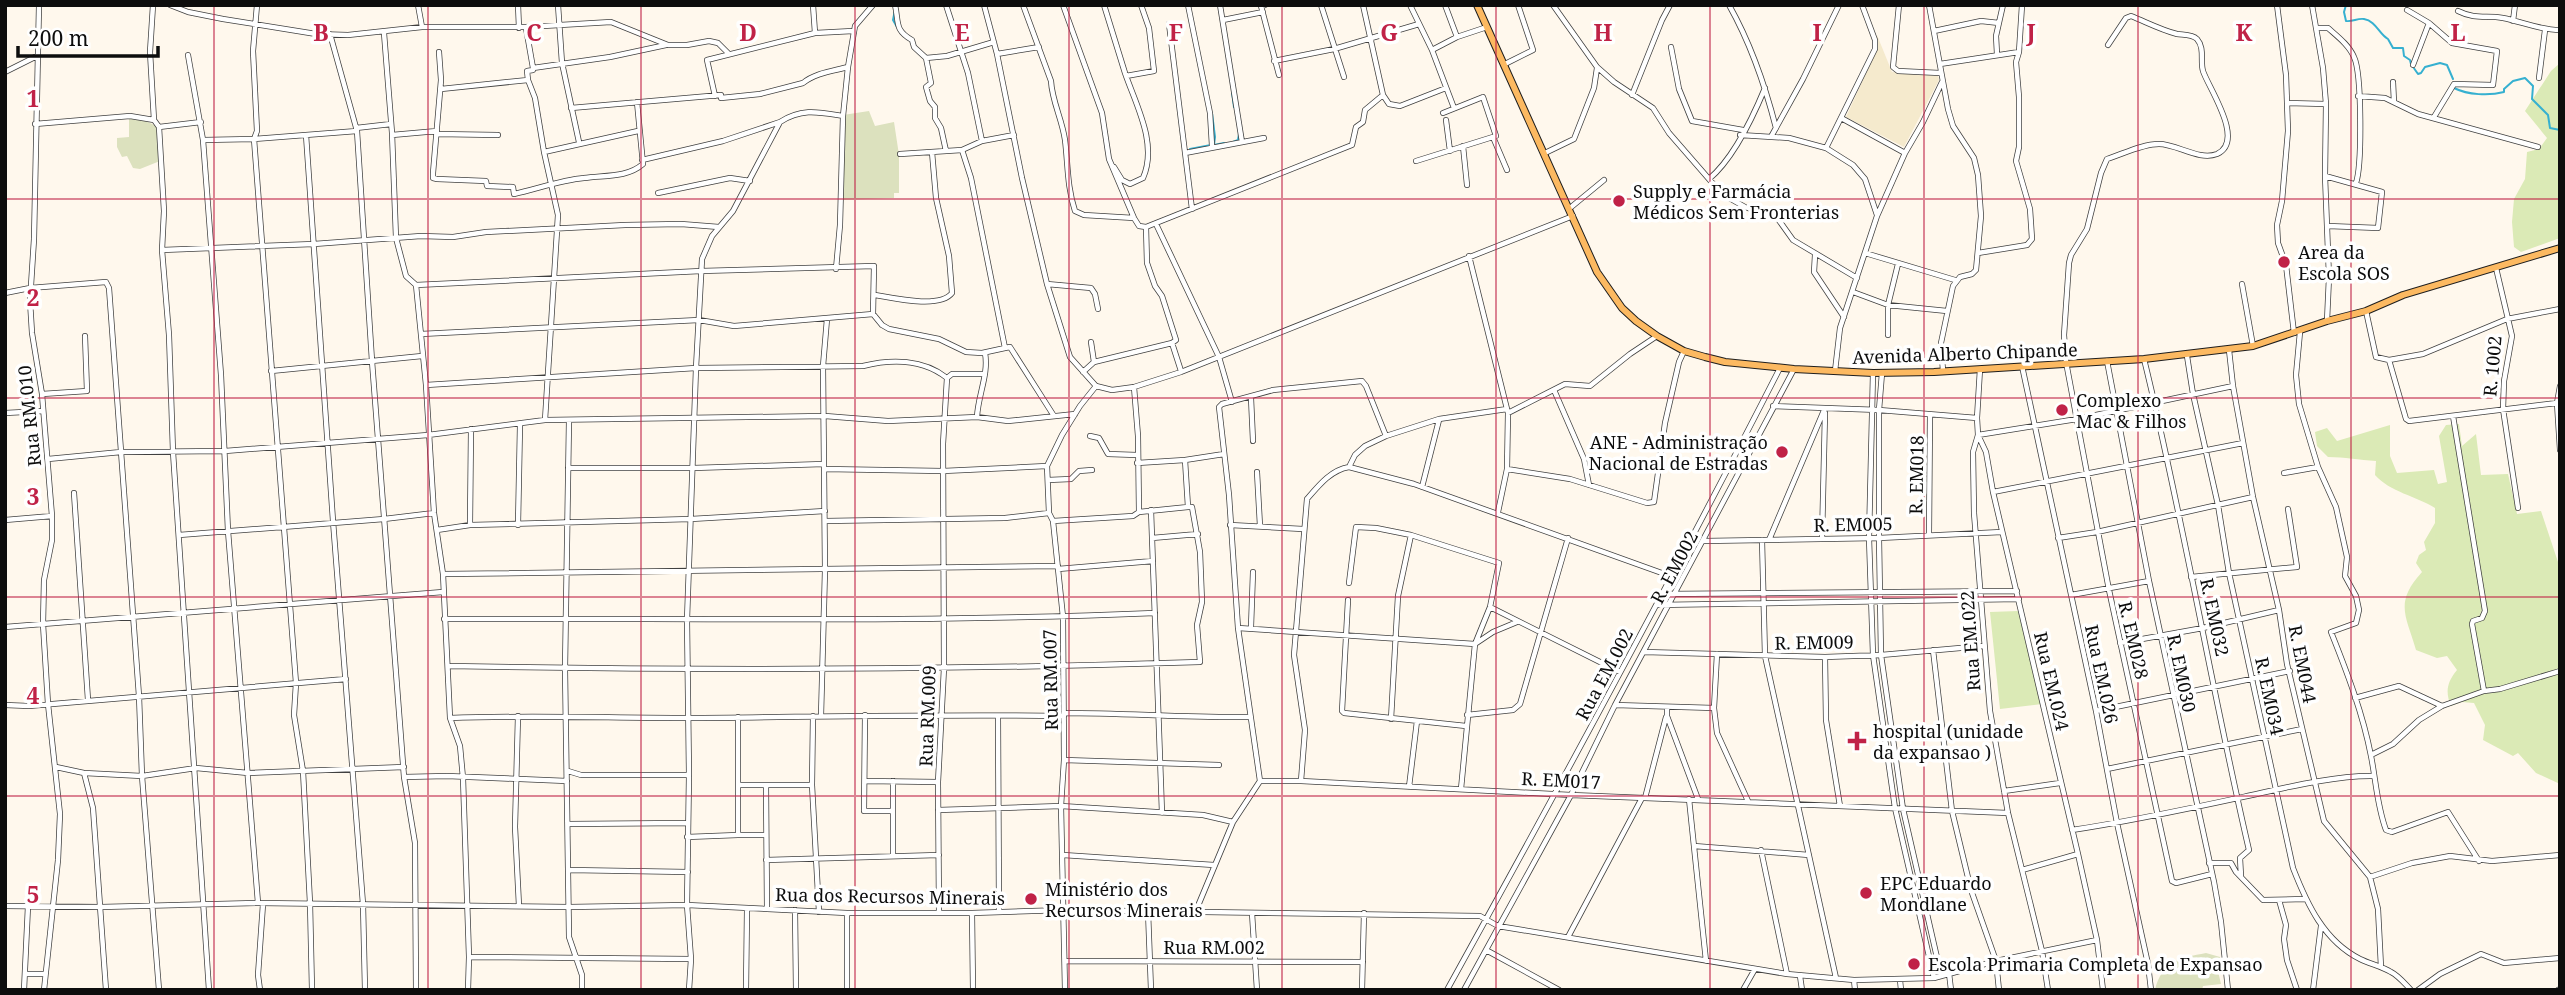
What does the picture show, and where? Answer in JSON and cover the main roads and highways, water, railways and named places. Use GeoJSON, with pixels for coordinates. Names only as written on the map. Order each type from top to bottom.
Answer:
{"type":"FeatureCollection","features":[{"type":"Feature","properties":{"kind":"main road","name":"Avenida Alberto Chipande"},"geometry":{"type":"LineString","coordinates":[[1477,5],[1597,272],[1609,291],[1629,314],[1657,336],[1684,351],[1725,362],[1794,369],[1882,373],[2187,356],[2253,346],[2365,311],[2403,295],[2560,248]]}},
{"type":"Feature","properties":{"kind":"waterway"},"geometry":{"type":"LineString","coordinates":[[2346,5],[2346,21],[2362,19],[2372,22],[2393,48],[2403,48],[2404,56],[2410,60],[2418,74],[2425,67],[2440,63],[2447,65],[2453,79]]}},
{"type":"Feature","properties":{"kind":"waterway"},"geometry":{"type":"LineString","coordinates":[[895,10],[893,20],[897,27]]}},
{"type":"Feature","properties":{"kind":"waterway"},"geometry":{"type":"LineString","coordinates":[[2454,88],[2472,93],[2498,93],[2504,92],[2513,81],[2525,78],[2533,86],[2532,99],[2548,115],[2550,128],[2560,130]]}},
{"type":"Feature","properties":{"kind":"waterway"},"geometry":{"type":"LineString","coordinates":[[1232,92],[1234,107]]}},
{"type":"Feature","properties":{"kind":"waterway"},"geometry":{"type":"LineString","coordinates":[[1212,113],[1214,145],[1224,143]]}},
{"type":"Feature","properties":{"kind":"waterway"},"geometry":{"type":"LineString","coordinates":[[1233,142],[1238,140],[1239,134]]}},
{"type":"Feature","properties":{"kind":"waterway"},"geometry":{"type":"LineString","coordinates":[[1190,149],[1211,145]]}},
{"type":"Feature","properties":{"kind":"place","name":"Supply e Farmácia Médicos Sem Fronterias"},"geometry":{"type":"Point","coordinates":[1619,201]}},
{"type":"Feature","properties":{"kind":"place","name":"Area da Escola SOS"},"geometry":{"type":"Point","coordinates":[2284,262]}},
{"type":"Feature","properties":{"kind":"place","name":"Complexo Mac & Filhos"},"geometry":{"type":"Point","coordinates":[2062,410]}},
{"type":"Feature","properties":{"kind":"place","name":"ANE - Administração Nacional de Estradas"},"geometry":{"type":"Point","coordinates":[1782,452]}},
{"type":"Feature","properties":{"kind":"place","name":"hospital (unidade da expansao )"},"geometry":{"type":"Point","coordinates":[1857,741]}},
{"type":"Feature","properties":{"kind":"place","name":"EPC Eduardo Mondlane"},"geometry":{"type":"Point","coordinates":[1866,893]}},
{"type":"Feature","properties":{"kind":"place","name":"Ministério dos Recursos Minerais"},"geometry":{"type":"Point","coordinates":[1031,899]}},
{"type":"Feature","properties":{"kind":"place","name":"Escola Primaria Completa de Expansao"},"geometry":{"type":"Point","coordinates":[1914,964]}}]}
